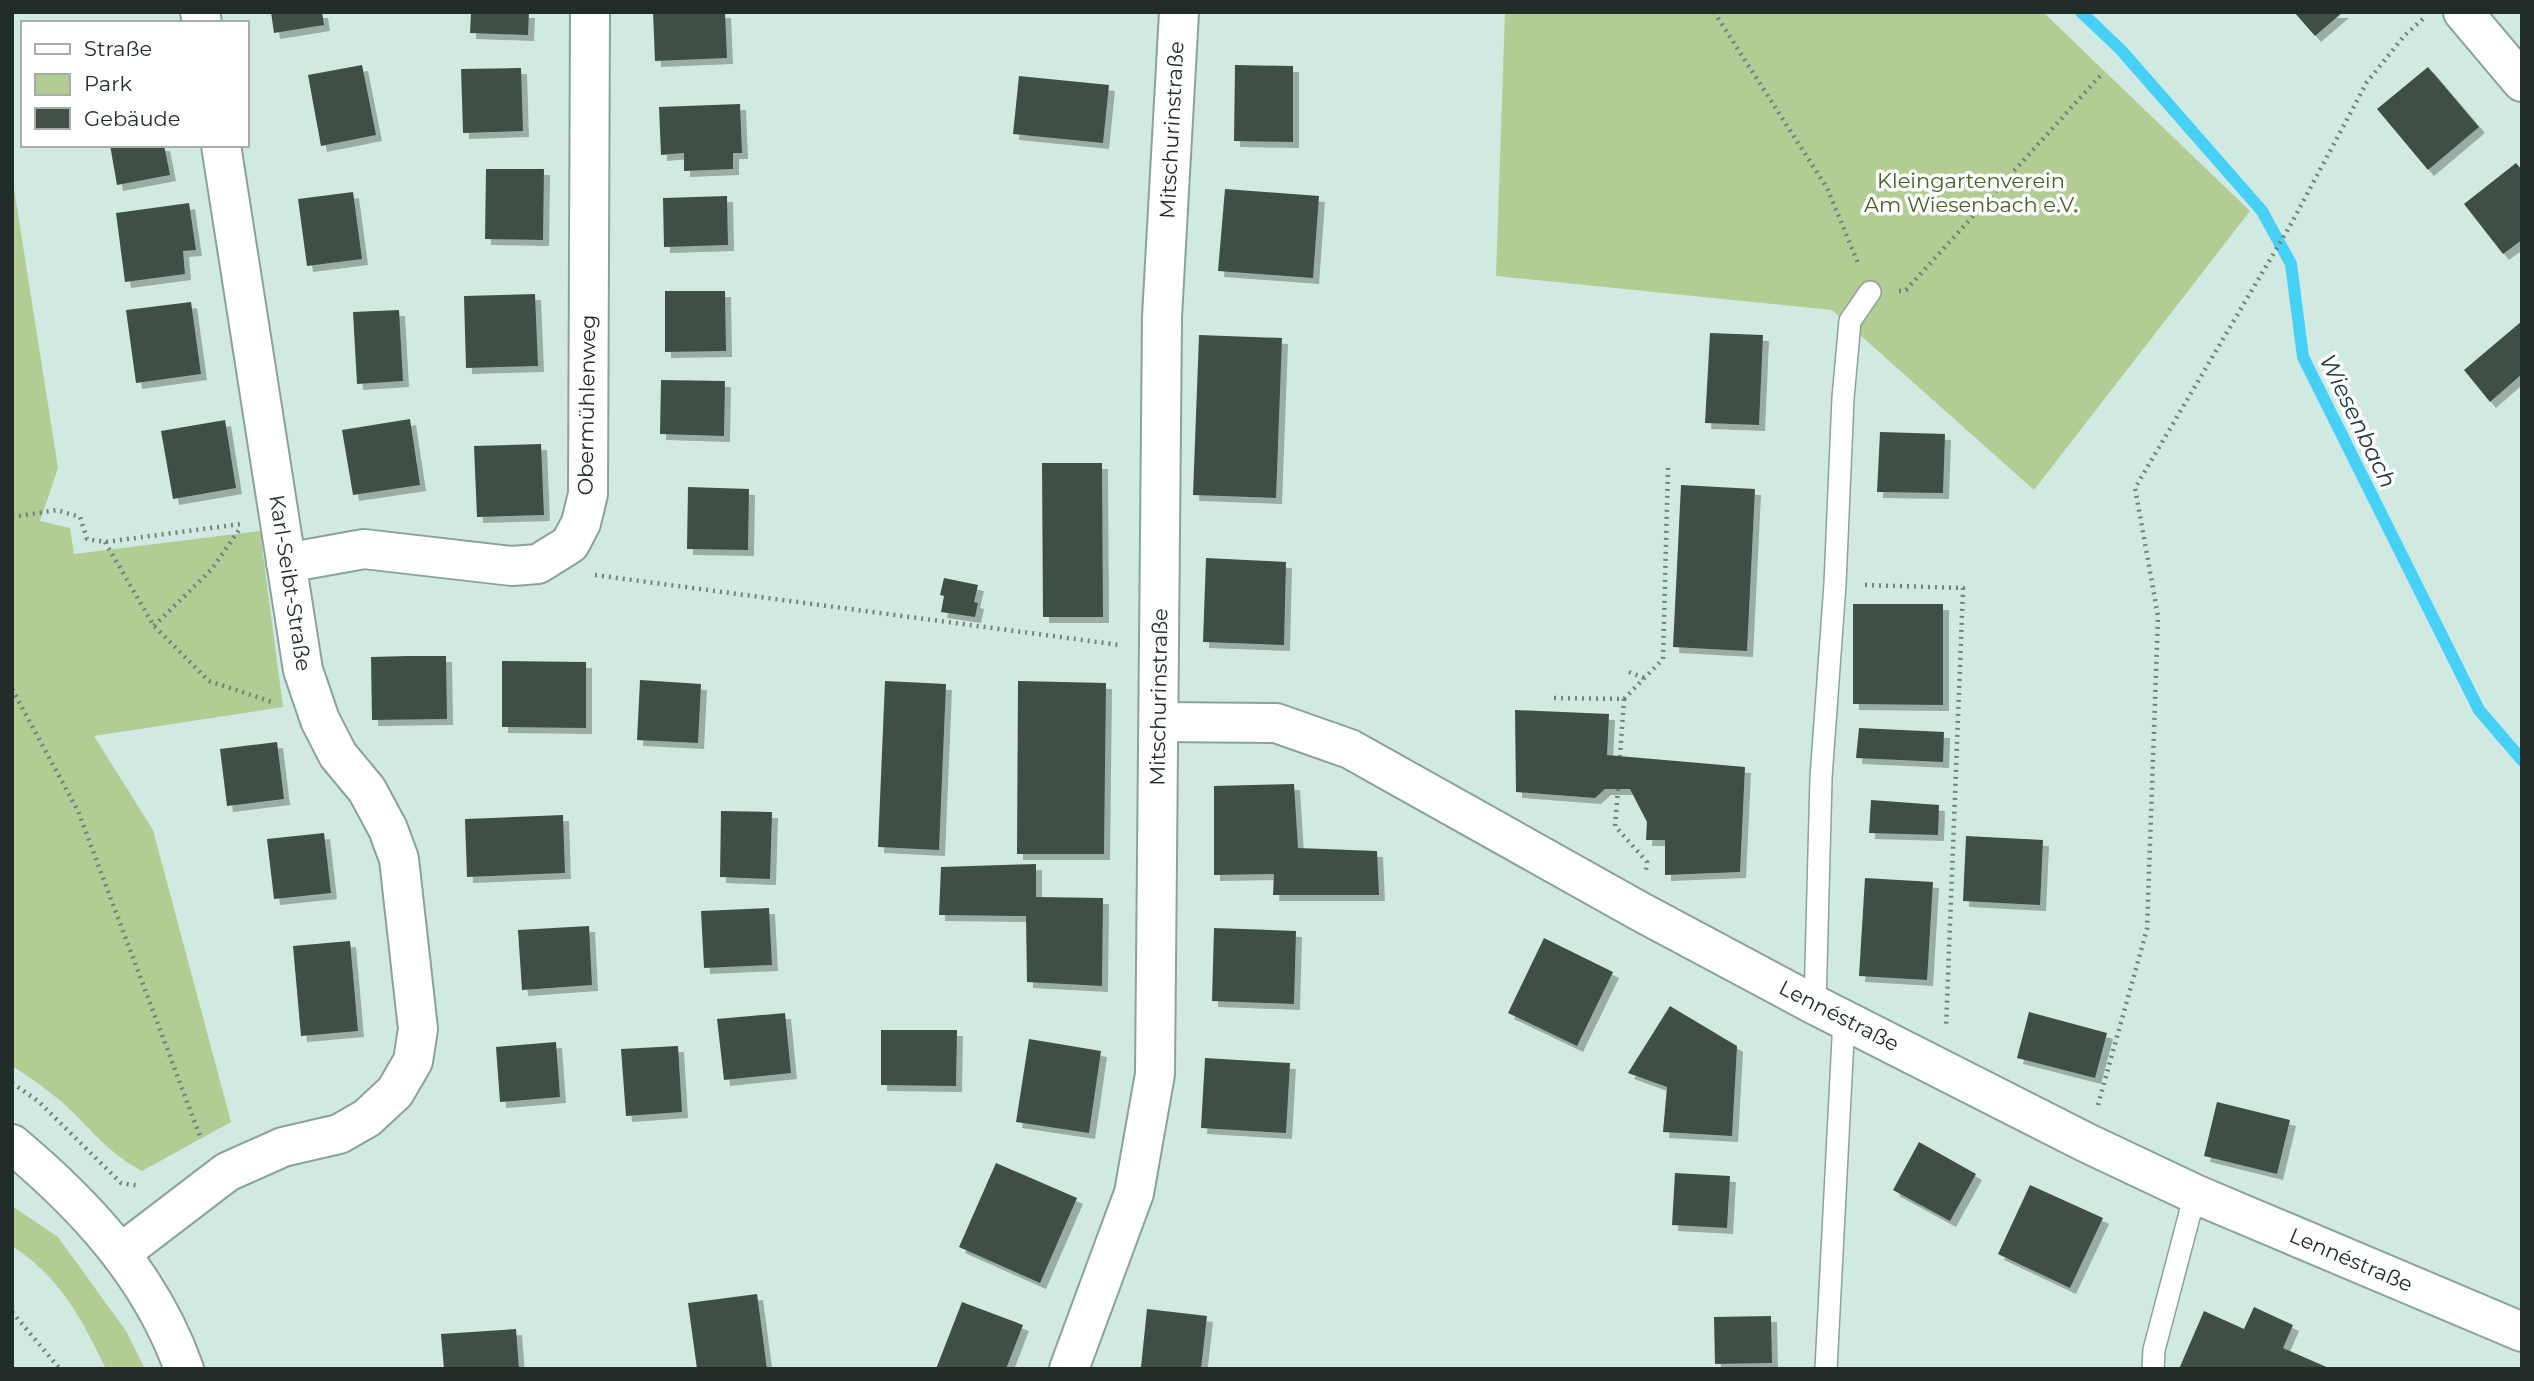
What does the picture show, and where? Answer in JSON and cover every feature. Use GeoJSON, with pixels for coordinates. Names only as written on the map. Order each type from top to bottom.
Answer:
{"type":"FeatureCollection","features":[{"type":"Feature","properties":{"kind":"street","name":"Obermühlenweg"},"geometry":{"type":"LineString","coordinates":[[286,564],[364,549],[512,566],[538,564],[570,544],[581,523],[588,494],[590,12]]}},
{"type":"Feature","properties":{"kind":"street","name":"Mitschurinstraße"},"geometry":{"type":"LineString","coordinates":[[1069,1369],[1134,1193],[1155,1074],[1162,317],[1179,12]]}},
{"type":"Feature","properties":{"kind":"street"},"geometry":{"type":"LineString","coordinates":[[2463,12],[2522,82]]}},
{"type":"Feature","properties":{"kind":"street","name":"Karl-Seibt-Straße"},"geometry":{"type":"LineString","coordinates":[[121,1253],[227,1172],[283,1147],[339,1134],[367,1118],[395,1092],[412,1060],[418,1029],[399,859],[388,829],[367,790],[338,754],[314,703],[303,670],[221,147]]}},
{"type":"Feature","properties":{"kind":"street","name":"Lennéstraße"},"geometry":{"type":"LineString","coordinates":[[1159,722],[1276,723],[1350,749],[1641,912],[2087,1143],[2196,1194],[2522,1332]]}},
{"type":"Feature","properties":{"kind":"street"},"geometry":{"type":"LineString","coordinates":[[12,1144],[57,1181],[85,1209],[121,1253],[172,1335],[184,1369]]}},
{"type":"Feature","properties":{"kind":"lane"},"geometry":{"type":"LineString","coordinates":[[1826,1368],[1830,1012],[1821,778],[1835,584],[1843,398],[1850,321],[1870,292]]}},
{"type":"Feature","properties":{"kind":"lane"},"geometry":{"type":"LineString","coordinates":[[2153,1369],[2154,1350],[2196,1194]]}},
{"type":"Feature","properties":{"kind":"path"},"geometry":{"type":"LineString","coordinates":[[1714,12],[1828,188],[1870,292],[1906,290],[2100,76]]}},
{"type":"Feature","properties":{"kind":"path"},"geometry":{"type":"LineString","coordinates":[[2087,1143],[2147,929],[2158,616],[2135,488],[2291,224],[2367,82],[2405,35],[2431,12]]}},
{"type":"Feature","properties":{"kind":"path"},"geometry":{"type":"LineString","coordinates":[[1620,756],[1624,699],[1663,659],[1668,466]]}},
{"type":"Feature","properties":{"kind":"path"},"geometry":{"type":"LineString","coordinates":[[12,517],[57,510],[80,517],[87,539],[105,542],[244,524],[212,569],[154,626]]}},
{"type":"Feature","properties":{"kind":"path"},"geometry":{"type":"LineString","coordinates":[[105,542],[154,626],[209,681],[277,704],[314,703]]}},
{"type":"Feature","properties":{"kind":"path"},"geometry":{"type":"LineString","coordinates":[[554,555],[579,573],[1160,650]]}},
{"type":"Feature","properties":{"kind":"path"},"geometry":{"type":"LineString","coordinates":[[1835,584],[1963,588],[1945,1070]]}},
{"type":"Feature","properties":{"kind":"path"},"geometry":{"type":"LineString","coordinates":[[1629,672],[1644,678]]}},
{"type":"Feature","properties":{"kind":"path"},"geometry":{"type":"LineString","coordinates":[[12,689],[78,811],[205,1148]]}},
{"type":"Feature","properties":{"kind":"path"},"geometry":{"type":"LineString","coordinates":[[1554,698],[1624,699]]}},
{"type":"Feature","properties":{"kind":"path"},"geometry":{"type":"LineString","coordinates":[[1618,789],[1615,826],[1647,862],[1641,912]]}},
{"type":"Feature","properties":{"kind":"path"},"geometry":{"type":"LineString","coordinates":[[12,1083],[38,1101],[121,1183],[144,1186]]}},
{"type":"Feature","properties":{"kind":"path"},"geometry":{"type":"LineString","coordinates":[[12,1312],[60,1369]]}},
{"type":"Feature","properties":{"kind":"green space","name":"Kleingartenverein Am Wiesenbach e.V."},"geometry":{"type":"Polygon","coordinates":[[[1505,12],[2043,12],[2250,211],[2034,490],[1832,310],[1496,276],[1505,12]]]}},
{"type":"Feature","properties":{"kind":"green space"},"geometry":{"type":"Polygon","coordinates":[[[12,176],[58,468],[40,521],[70,528],[74,554],[260,531],[283,707],[94,736],[153,830],[231,1122],[142,1171],[109,1148],[62,1102],[12,1066],[12,176]]]}},
{"type":"Feature","properties":{"kind":"green space"},"geometry":{"type":"Polygon","coordinates":[[[12,1206],[58,1237],[126,1331],[145,1369],[106,1369],[68,1300],[44,1272],[12,1246],[12,1206]]]}},
{"type":"Feature","properties":{"kind":"building"},"geometry":{"type":"Polygon","coordinates":[[[271,12],[322,12],[324,25],[274,33],[271,12]]]}},
{"type":"Feature","properties":{"kind":"building"},"geometry":{"type":"Polygon","coordinates":[[[471,12],[529,12],[528,35],[470,33],[471,12]]]}},
{"type":"Feature","properties":{"kind":"building"},"geometry":{"type":"Polygon","coordinates":[[[653,12],[725,12],[727,58],[655,61],[653,12]]]}},
{"type":"Feature","properties":{"kind":"building"},"geometry":{"type":"Polygon","coordinates":[[[2294,12],[2343,12],[2315,36],[2294,12]]]}},
{"type":"Feature","properties":{"kind":"building"},"geometry":{"type":"Polygon","coordinates":[[[362,65],[376,135],[321,146],[308,75],[362,65]]]}},
{"type":"Feature","properties":{"kind":"building"},"geometry":{"type":"Polygon","coordinates":[[[1235,65],[1293,66],[1293,142],[1234,141],[1235,65]]]}},
{"type":"Feature","properties":{"kind":"building"},"geometry":{"type":"Polygon","coordinates":[[[2428,67],[2479,127],[2428,170],[2377,109],[2428,67]]]}},
{"type":"Feature","properties":{"kind":"building"},"geometry":{"type":"Polygon","coordinates":[[[521,68],[523,131],[463,133],[461,69],[521,68]]]}},
{"type":"Feature","properties":{"kind":"building"},"geometry":{"type":"Polygon","coordinates":[[[1019,76],[1109,85],[1103,143],[1013,134],[1019,76]]]}},
{"type":"Feature","properties":{"kind":"building"},"geometry":{"type":"Polygon","coordinates":[[[740,104],[742,153],[733,153],[733,169],[684,171],[684,153],[661,155],[659,107],[740,104]]]}},
{"type":"Feature","properties":{"kind":"building"},"geometry":{"type":"Polygon","coordinates":[[[110,147],[164,147],[170,175],[117,185],[110,147]]]}},
{"type":"Feature","properties":{"kind":"building"},"geometry":{"type":"Polygon","coordinates":[[[2516,163],[2522,170],[2522,240],[2503,254],[2464,204],[2516,163]]]}},
{"type":"Feature","properties":{"kind":"building"},"geometry":{"type":"Polygon","coordinates":[[[486,169],[544,169],[543,240],[485,239],[486,169]]]}},
{"type":"Feature","properties":{"kind":"building"},"geometry":{"type":"Polygon","coordinates":[[[1225,189],[1319,196],[1313,278],[1218,271],[1225,189]]]}},
{"type":"Feature","properties":{"kind":"building"},"geometry":{"type":"Polygon","coordinates":[[[353,192],[362,259],[307,266],[298,199],[353,192]]]}},
{"type":"Feature","properties":{"kind":"building"},"geometry":{"type":"Polygon","coordinates":[[[727,196],[728,245],[664,247],[663,198],[727,196]]]}},
{"type":"Feature","properties":{"kind":"building"},"geometry":{"type":"Polygon","coordinates":[[[189,203],[196,250],[183,251],[185,274],[125,282],[116,213],[189,203]]]}},
{"type":"Feature","properties":{"kind":"building"},"geometry":{"type":"Polygon","coordinates":[[[665,291],[725,291],[726,351],[665,352],[665,291]]]}},
{"type":"Feature","properties":{"kind":"building"},"geometry":{"type":"Polygon","coordinates":[[[535,294],[538,366],[466,368],[464,296],[535,294]]]}},
{"type":"Feature","properties":{"kind":"building"},"geometry":{"type":"Polygon","coordinates":[[[191,302],[201,374],[136,383],[126,310],[191,302]]]}},
{"type":"Feature","properties":{"kind":"building"},"geometry":{"type":"Polygon","coordinates":[[[399,310],[403,381],[357,384],[353,312],[399,310]]]}},
{"type":"Feature","properties":{"kind":"building"},"geometry":{"type":"Polygon","coordinates":[[[2522,321],[2522,374],[2490,402],[2464,370],[2522,321]]]}},
{"type":"Feature","properties":{"kind":"building"},"geometry":{"type":"Polygon","coordinates":[[[1710,333],[1763,335],[1759,425],[1705,423],[1710,333]]]}},
{"type":"Feature","properties":{"kind":"building"},"geometry":{"type":"Polygon","coordinates":[[[1199,335],[1282,338],[1276,498],[1193,495],[1199,335]]]}},
{"type":"Feature","properties":{"kind":"building"},"geometry":{"type":"Polygon","coordinates":[[[661,380],[725,381],[724,436],[660,434],[661,380]]]}},
{"type":"Feature","properties":{"kind":"building"},"geometry":{"type":"Polygon","coordinates":[[[410,419],[420,485],[353,495],[342,430],[410,419]]]}},
{"type":"Feature","properties":{"kind":"building"},"geometry":{"type":"Polygon","coordinates":[[[225,420],[236,488],[173,499],[161,431],[225,420]]]}},
{"type":"Feature","properties":{"kind":"building"},"geometry":{"type":"Polygon","coordinates":[[[1880,432],[1945,434],[1943,493],[1877,492],[1880,432]]]}},
{"type":"Feature","properties":{"kind":"building"},"geometry":{"type":"Polygon","coordinates":[[[541,444],[544,515],[477,517],[474,446],[541,444]]]}},
{"type":"Feature","properties":{"kind":"building"},"geometry":{"type":"Polygon","coordinates":[[[1042,463],[1102,463],[1103,617],[1043,617],[1042,463]]]}},
{"type":"Feature","properties":{"kind":"building"},"geometry":{"type":"Polygon","coordinates":[[[1681,485],[1755,489],[1747,651],[1673,647],[1681,485]]]}},
{"type":"Feature","properties":{"kind":"building"},"geometry":{"type":"Polygon","coordinates":[[[688,487],[749,489],[748,550],[687,549],[688,487]]]}},
{"type":"Feature","properties":{"kind":"building"},"geometry":{"type":"Polygon","coordinates":[[[1206,558],[1286,562],[1284,645],[1203,642],[1206,558]]]}},
{"type":"Feature","properties":{"kind":"building"},"geometry":{"type":"Polygon","coordinates":[[[944,578],[978,585],[974,602],[978,603],[975,617],[941,612],[944,596],[940,595],[944,578]]]}},
{"type":"Feature","properties":{"kind":"building"},"geometry":{"type":"Polygon","coordinates":[[[1853,604],[1943,604],[1943,705],[1853,704],[1853,604]]]}},
{"type":"Feature","properties":{"kind":"building"},"geometry":{"type":"Polygon","coordinates":[[[446,656],[447,719],[372,720],[371,657],[446,656]]]}},
{"type":"Feature","properties":{"kind":"building"},"geometry":{"type":"Polygon","coordinates":[[[502,661],[586,662],[586,728],[502,727],[502,661]]]}},
{"type":"Feature","properties":{"kind":"building"},"geometry":{"type":"Polygon","coordinates":[[[640,680],[701,684],[698,743],[637,740],[640,680]]]}},
{"type":"Feature","properties":{"kind":"building"},"geometry":{"type":"Polygon","coordinates":[[[885,681],[946,684],[939,850],[878,847],[885,681]]]}},
{"type":"Feature","properties":{"kind":"building"},"geometry":{"type":"Polygon","coordinates":[[[1018,681],[1106,683],[1104,854],[1017,854],[1018,681]]]}},
{"type":"Feature","properties":{"kind":"building"},"geometry":{"type":"Polygon","coordinates":[[[1515,710],[1609,714],[1607,755],[1745,767],[1740,872],[1665,875],[1665,840],[1646,840],[1647,822],[1630,789],[1605,789],[1595,798],[1516,792],[1515,710]]]}},
{"type":"Feature","properties":{"kind":"building"},"geometry":{"type":"Polygon","coordinates":[[[1859,728],[1944,732],[1943,762],[1856,758],[1859,728]]]}},
{"type":"Feature","properties":{"kind":"building"},"geometry":{"type":"Polygon","coordinates":[[[277,742],[284,799],[227,806],[220,749],[277,742]]]}},
{"type":"Feature","properties":{"kind":"building"},"geometry":{"type":"Polygon","coordinates":[[[1294,784],[1298,848],[1377,851],[1379,895],[1273,895],[1274,874],[1214,875],[1214,786],[1294,784]]]}},
{"type":"Feature","properties":{"kind":"building"},"geometry":{"type":"Polygon","coordinates":[[[1871,800],[1939,805],[1938,835],[1869,833],[1871,800]]]}},
{"type":"Feature","properties":{"kind":"building"},"geometry":{"type":"Polygon","coordinates":[[[721,811],[772,812],[770,879],[720,877],[721,811]]]}},
{"type":"Feature","properties":{"kind":"building"},"geometry":{"type":"Polygon","coordinates":[[[563,815],[565,873],[467,877],[465,819],[563,815]]]}},
{"type":"Feature","properties":{"kind":"building"},"geometry":{"type":"Polygon","coordinates":[[[324,833],[331,893],[274,899],[267,839],[324,833]]]}},
{"type":"Feature","properties":{"kind":"building"},"geometry":{"type":"Polygon","coordinates":[[[1966,836],[2043,840],[2040,905],[1963,901],[1966,836]]]}},
{"type":"Feature","properties":{"kind":"building"},"geometry":{"type":"Polygon","coordinates":[[[1036,864],[1036,897],[1103,898],[1102,986],[1027,982],[1026,916],[939,915],[941,867],[1036,864]]]}},
{"type":"Feature","properties":{"kind":"building"},"geometry":{"type":"Polygon","coordinates":[[[1865,878],[1933,882],[1927,980],[1859,976],[1865,878]]]}},
{"type":"Feature","properties":{"kind":"building"},"geometry":{"type":"Polygon","coordinates":[[[769,908],[772,965],[704,968],[701,911],[769,908]]]}},
{"type":"Feature","properties":{"kind":"building"},"geometry":{"type":"Polygon","coordinates":[[[589,926],[592,985],[522,990],[518,930],[589,926]]]}},
{"type":"Feature","properties":{"kind":"building"},"geometry":{"type":"Polygon","coordinates":[[[1214,928],[1296,931],[1294,1004],[1212,1001],[1214,928]]]}},
{"type":"Feature","properties":{"kind":"building"},"geometry":{"type":"Polygon","coordinates":[[[1544,938],[1613,972],[1577,1046],[1508,1013],[1544,938]]]}},
{"type":"Feature","properties":{"kind":"building"},"geometry":{"type":"Polygon","coordinates":[[[350,941],[358,1031],[301,1036],[293,946],[350,941]]]}},
{"type":"Feature","properties":{"kind":"building"},"geometry":{"type":"Polygon","coordinates":[[[1670,1006],[1737,1046],[1732,1136],[1663,1132],[1667,1087],[1628,1073],[1670,1006]]]}},
{"type":"Feature","properties":{"kind":"building"},"geometry":{"type":"Polygon","coordinates":[[[2029,1012],[2107,1033],[2095,1078],[2017,1058],[2029,1012]]]}},
{"type":"Feature","properties":{"kind":"building"},"geometry":{"type":"Polygon","coordinates":[[[785,1013],[791,1073],[724,1080],[717,1019],[785,1013]]]}},
{"type":"Feature","properties":{"kind":"building"},"geometry":{"type":"Polygon","coordinates":[[[881,1030],[957,1030],[956,1086],[881,1085],[881,1030]]]}},
{"type":"Feature","properties":{"kind":"building"},"geometry":{"type":"Polygon","coordinates":[[[1029,1039],[1101,1051],[1089,1133],[1016,1122],[1029,1039]]]}},
{"type":"Feature","properties":{"kind":"building"},"geometry":{"type":"Polygon","coordinates":[[[556,1042],[560,1097],[500,1102],[496,1047],[556,1042]]]}},
{"type":"Feature","properties":{"kind":"building"},"geometry":{"type":"Polygon","coordinates":[[[678,1046],[682,1112],[626,1116],[621,1049],[678,1046]]]}},
{"type":"Feature","properties":{"kind":"building"},"geometry":{"type":"Polygon","coordinates":[[[1205,1058],[1290,1063],[1286,1133],[1201,1128],[1205,1058]]]}},
{"type":"Feature","properties":{"kind":"building"},"geometry":{"type":"Polygon","coordinates":[[[2217,1102],[2290,1120],[2277,1174],[2204,1156],[2217,1102]]]}},
{"type":"Feature","properties":{"kind":"building"},"geometry":{"type":"Polygon","coordinates":[[[1919,1142],[1976,1174],[1950,1221],[1893,1190],[1919,1142]]]}},
{"type":"Feature","properties":{"kind":"building"},"geometry":{"type":"Polygon","coordinates":[[[996,1163],[1077,1198],[1040,1283],[959,1247],[996,1163]]]}},
{"type":"Feature","properties":{"kind":"building"},"geometry":{"type":"Polygon","coordinates":[[[1675,1173],[1730,1176],[1727,1228],[1672,1225],[1675,1173]]]}},
{"type":"Feature","properties":{"kind":"building"},"geometry":{"type":"Polygon","coordinates":[[[2030,1185],[2103,1218],[2070,1288],[1998,1254],[2030,1185]]]}},
{"type":"Feature","properties":{"kind":"building"},"geometry":{"type":"Polygon","coordinates":[[[757,1294],[767,1369],[697,1369],[688,1303],[757,1294]]]}},
{"type":"Feature","properties":{"kind":"building"},"geometry":{"type":"Polygon","coordinates":[[[962,1302],[1023,1325],[1006,1369],[936,1369],[962,1302]]]}},
{"type":"Feature","properties":{"kind":"building"},"geometry":{"type":"Polygon","coordinates":[[[2254,1307],[2293,1325],[2283,1348],[2331,1369],[2179,1369],[2204,1311],[2244,1329],[2254,1307]]]}},
{"type":"Feature","properties":{"kind":"building"},"geometry":{"type":"Polygon","coordinates":[[[1147,1309],[1207,1316],[1201,1369],[1141,1367],[1147,1309]]]}},
{"type":"Feature","properties":{"kind":"building"},"geometry":{"type":"Polygon","coordinates":[[[1771,1316],[1772,1363],[1715,1364],[1714,1317],[1771,1316]]]}},
{"type":"Feature","properties":{"kind":"building"},"geometry":{"type":"Polygon","coordinates":[[[516,1329],[519,1369],[444,1369],[441,1334],[516,1329]]]}},
{"type":"Feature","properties":{"kind":"waterway","name":"Wiesenbach"},"geometry":{"type":"LineString","coordinates":[[2081,12],[2121,50],[2262,211],[2291,264],[2303,357],[2479,710],[2522,760]]}}]}
